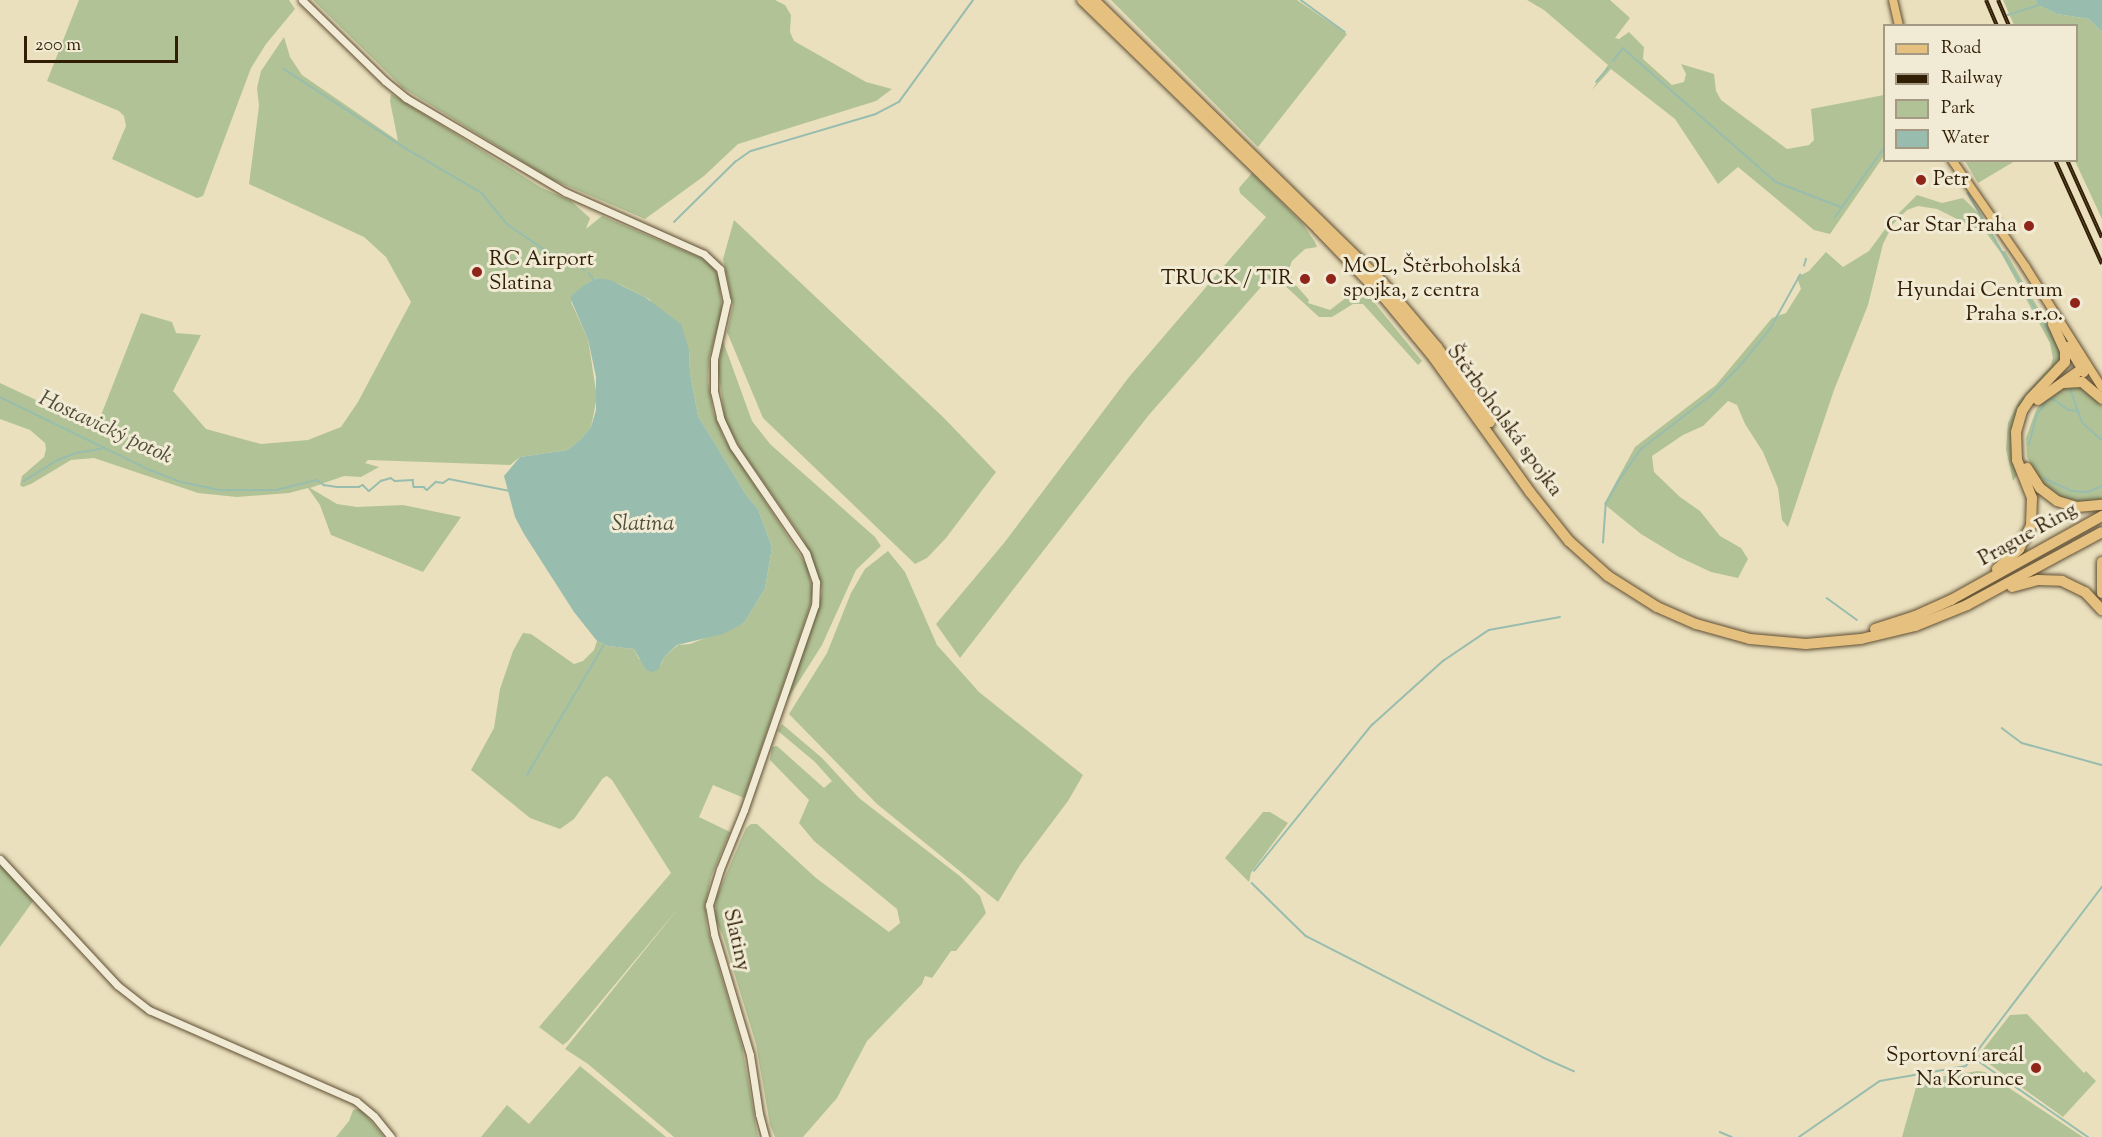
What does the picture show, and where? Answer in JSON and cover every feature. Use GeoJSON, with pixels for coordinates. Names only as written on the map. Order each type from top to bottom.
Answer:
{"type":"FeatureCollection","features":[{"type":"Feature","properties":{"kind":"highway","name":"Štěrboholská spojka"},"geometry":{"type":"LineString","coordinates":[[1082,0],[1318,229],[1383,296],[1434,358],[1550,518],[1579,551],[1608,576],[1639,597],[1682,619],[1724,630],[1798,644],[1861,639],[1928,621],[1992,593]]}},
{"type":"Feature","properties":{"kind":"highway","name":"Štěrboholská spojka"},"geometry":{"type":"LineString","coordinates":[[1094,0],[1383,283],[1437,347],[1539,493],[1580,542],[1607,567],[1646,594],[1724,630]]}},
{"type":"Feature","properties":{"kind":"highway"},"geometry":{"type":"LineString","coordinates":[[1972,589],[2016,553],[2031,525],[2032,498],[2019,466],[2015,446],[2020,418],[2065,362],[2065,351],[2054,324]]}},
{"type":"Feature","properties":{"kind":"highway"},"geometry":{"type":"LineString","coordinates":[[2082,365],[2038,395],[2029,413],[2022,436],[2022,453],[2030,475],[2044,491],[2063,504],[2084,507],[2102,505]]}},
{"type":"Feature","properties":{"kind":"highway"},"geometry":{"type":"LineString","coordinates":[[2038,395],[2063,384],[2079,381],[2089,386],[2102,398]]}},
{"type":"Feature","properties":{"kind":"highway","name":"Prague Ring"},"geometry":{"type":"LineString","coordinates":[[1972,589],[2102,516]]}},
{"type":"Feature","properties":{"kind":"highway","name":"Prague Ring"},"geometry":{"type":"LineString","coordinates":[[1992,593],[2102,532]]}},
{"type":"Feature","properties":{"kind":"highway"},"geometry":{"type":"LineString","coordinates":[[2102,562],[2102,593]]}},
{"type":"Feature","properties":{"kind":"highway"},"geometry":{"type":"LineString","coordinates":[[1992,593],[2032,581],[2055,580],[2085,592],[2102,610]]}},
{"type":"Feature","properties":{"kind":"highway","name":"Štěrboholská spojka"},"geometry":{"type":"LineString","coordinates":[[1738,633],[1800,637],[1856,633],[1913,617],[1972,589]]}},
{"type":"Feature","properties":{"kind":"main road"},"geometry":{"type":"LineString","coordinates":[[1893,0],[1899,24]]}},
{"type":"Feature","properties":{"kind":"main road"},"geometry":{"type":"LineString","coordinates":[[1953,162],[2006,238],[2102,398]]}},
{"type":"Feature","properties":{"kind":"main road"},"geometry":{"type":"LineString","coordinates":[[2006,238],[2020,268],[2054,324],[2082,365],[2102,388]]}},
{"type":"Feature","properties":{"kind":"street","name":"Slatiny"},"geometry":{"type":"LineString","coordinates":[[302,0],[406,98],[565,192],[704,254],[715,262],[723,277],[727,301],[714,359],[714,391],[720,418],[733,446],[806,553],[816,582],[815,605],[709,905],[714,934],[750,1055],[765,1137]]}},
{"type":"Feature","properties":{"kind":"street"},"geometry":{"type":"LineString","coordinates":[[0,859],[117,985],[149,1010],[356,1101],[374,1116],[391,1137]]}},
{"type":"Feature","properties":{"kind":"green space"},"geometry":{"type":"Polygon","coordinates":[[[79,0],[289,0],[295,9],[266,44],[251,68],[203,196],[197,198],[112,159],[126,126],[124,116],[119,111],[47,81],[79,0]]]}},
{"type":"Feature","properties":{"kind":"green space"},"geometry":{"type":"Polygon","coordinates":[[[313,0],[775,0],[785,5],[791,15],[790,32],[794,41],[866,82],[892,89],[876,101],[738,144],[704,176],[645,219],[551,179],[403,88],[313,0]]]}},
{"type":"Feature","properties":{"kind":"green space"},"geometry":{"type":"Polygon","coordinates":[[[1111,0],[1297,0],[1347,34],[1258,147],[1111,0]]]}},
{"type":"Feature","properties":{"kind":"green space"},"geometry":{"type":"Polygon","coordinates":[[[1527,0],[1610,0],[1630,18],[1615,38],[1619,39],[1629,32],[1644,47],[1643,59],[1672,85],[1684,82],[1686,74],[1681,64],[1714,74],[1716,91],[1721,100],[1787,149],[1809,145],[1814,140],[1811,109],[1883,95],[1883,157],[1830,234],[1814,230],[1738,167],[1718,184],[1675,119],[1611,69],[1592,90],[1608,65],[1544,10],[1527,0]]]}},
{"type":"Feature","properties":{"kind":"green space"},"geometry":{"type":"Polygon","coordinates":[[[2003,0],[2035,0],[2038,5],[2057,14],[2089,19],[2102,32],[2102,219],[2075,162],[2078,162],[2078,24],[2014,24],[2003,0]]]}},
{"type":"Feature","properties":{"kind":"green space"},"geometry":{"type":"Polygon","coordinates":[[[284,37],[290,57],[302,75],[398,141],[390,101],[391,94],[542,188],[571,201],[590,218],[586,229],[602,216],[701,258],[713,267],[719,278],[722,312],[709,358],[708,381],[713,411],[724,439],[807,566],[813,593],[744,798],[713,785],[699,817],[730,832],[711,877],[705,906],[707,928],[742,1046],[758,1137],[674,1137],[588,1064],[565,1049],[681,905],[568,1041],[563,1045],[539,1027],[671,873],[612,780],[607,776],[603,778],[574,819],[560,829],[530,818],[471,770],[494,728],[500,689],[513,651],[523,633],[531,634],[574,664],[583,661],[594,650],[597,641],[608,646],[634,649],[639,659],[661,665],[665,656],[678,645],[690,644],[744,623],[765,589],[772,547],[758,509],[747,496],[698,416],[690,373],[689,350],[649,299],[621,285],[598,278],[587,283],[571,302],[588,339],[597,397],[591,427],[567,450],[520,457],[510,465],[368,460],[365,463],[379,467],[361,477],[344,476],[310,488],[337,504],[357,507],[403,505],[461,517],[423,572],[331,535],[320,505],[308,488],[289,493],[237,497],[198,493],[94,458],[71,460],[31,484],[23,487],[20,485],[22,476],[44,457],[45,443],[30,430],[0,419],[0,383],[96,428],[141,313],[172,322],[176,333],[201,335],[173,391],[206,429],[261,444],[308,440],[341,427],[358,402],[411,302],[386,257],[364,237],[249,184],[259,106],[257,88],[261,71],[284,37]]]}},
{"type":"Feature","properties":{"kind":"green space"},"geometry":{"type":"Polygon","coordinates":[[[1966,162],[2013,162],[1978,183],[1966,162]]]}},
{"type":"Feature","properties":{"kind":"green space"},"geometry":{"type":"Polygon","coordinates":[[[1252,173],[1302,223],[1315,242],[1317,247],[1305,249],[1292,261],[1289,269],[1293,282],[1309,300],[1308,303],[1330,310],[1347,297],[1350,299],[1359,290],[1373,301],[1422,361],[1418,365],[1363,304],[1353,304],[1332,317],[1319,317],[1282,283],[1268,279],[1148,416],[960,658],[936,624],[1004,543],[1129,377],[1266,217],[1240,193],[1239,188],[1252,173]]]}},
{"type":"Feature","properties":{"kind":"green space"},"geometry":{"type":"Polygon","coordinates":[[[1917,195],[1942,203],[1963,198],[1980,215],[2001,251],[2005,251],[2058,342],[2062,360],[2021,405],[2014,419],[2011,443],[2017,475],[2013,481],[2006,449],[2008,423],[2019,401],[2051,366],[2053,358],[2050,343],[2001,253],[1987,234],[1937,209],[1918,206],[1907,210],[1893,224],[1883,244],[1868,305],[1834,390],[1788,527],[1782,520],[1778,488],[1763,452],[1745,424],[1737,405],[1728,401],[1703,426],[1683,435],[1652,456],[1654,472],[1680,497],[1700,511],[1720,536],[1741,548],[1748,559],[1738,578],[1711,572],[1679,557],[1641,534],[1604,504],[1635,447],[1716,385],[1772,318],[1786,313],[1801,289],[1797,277],[1809,271],[1826,252],[1843,267],[1869,251],[1891,221],[1917,195]]]}},
{"type":"Feature","properties":{"kind":"green space"},"geometry":{"type":"Polygon","coordinates":[[[734,220],[943,417],[996,472],[946,538],[927,558],[915,564],[763,418],[727,332],[733,305],[723,259],[734,220]]]}},
{"type":"Feature","properties":{"kind":"green space"},"geometry":{"type":"Polygon","coordinates":[[[723,341],[752,421],[770,444],[875,537],[881,546],[856,570],[822,645],[782,708],[813,626],[822,592],[821,583],[803,539],[742,451],[725,421],[718,368],[723,341]]]}},
{"type":"Feature","properties":{"kind":"green space"},"geometry":{"type":"Polygon","coordinates":[[[2071,384],[2088,389],[2102,406],[2102,502],[2079,504],[2060,498],[2043,486],[2027,457],[2026,438],[2036,410],[2049,395],[2071,384]]]}},
{"type":"Feature","properties":{"kind":"green space"},"geometry":{"type":"Polygon","coordinates":[[[888,551],[905,572],[937,645],[979,692],[1083,775],[1068,801],[1020,865],[998,902],[877,804],[789,714],[827,653],[851,593],[865,569],[888,551]]]}},
{"type":"Feature","properties":{"kind":"green space"},"geometry":{"type":"Polygon","coordinates":[[[782,724],[822,758],[859,798],[961,877],[980,896],[986,913],[956,951],[951,951],[932,978],[925,976],[922,984],[867,1041],[837,1098],[803,1137],[775,1137],[770,1125],[756,1044],[723,936],[715,918],[716,898],[746,828],[751,824],[757,824],[816,878],[889,932],[900,923],[897,909],[814,841],[799,823],[809,800],[770,760],[772,747],[777,746],[824,788],[832,781],[815,762],[778,731],[782,724]]]}},
{"type":"Feature","properties":{"kind":"green space"},"geometry":{"type":"Polygon","coordinates":[[[1263,812],[1270,812],[1288,823],[1251,873],[1249,882],[1225,858],[1263,812]]]}},
{"type":"Feature","properties":{"kind":"green space"},"geometry":{"type":"Polygon","coordinates":[[[0,865],[34,900],[0,947],[0,865]]]}},
{"type":"Feature","properties":{"kind":"green space","name":"Sportovní areál Na Korunce"},"geometry":{"type":"Polygon","coordinates":[[[2027,1014],[2084,1073],[2086,1071],[2096,1081],[2063,1117],[1978,1056],[2010,1015],[2027,1014]]]}},
{"type":"Feature","properties":{"kind":"green space"},"geometry":{"type":"Polygon","coordinates":[[[580,1066],[666,1137],[481,1137],[507,1105],[529,1124],[580,1066]]]}},
{"type":"Feature","properties":{"kind":"green space"},"geometry":{"type":"Polygon","coordinates":[[[1978,1071],[1985,1072],[2083,1137],[1902,1137],[1918,1080],[1978,1071]]]}},
{"type":"Feature","properties":{"kind":"green space"},"geometry":{"type":"Polygon","coordinates":[[[359,1109],[384,1137],[336,1137],[349,1121],[353,1110],[359,1109]]]}},
{"type":"Feature","properties":{"kind":"water"},"geometry":{"type":"Polygon","coordinates":[[[2035,0],[2102,0],[2102,32],[2089,19],[2057,14],[2038,5],[2035,0]]]}},
{"type":"Feature","properties":{"kind":"water","name":"Slatina"},"geometry":{"type":"Polygon","coordinates":[[[598,278],[610,280],[645,297],[681,324],[689,350],[690,373],[698,416],[747,496],[758,509],[772,547],[765,589],[744,623],[723,634],[677,645],[665,656],[658,670],[652,672],[646,670],[634,649],[608,646],[597,641],[574,612],[515,517],[504,476],[520,457],[567,450],[591,427],[596,410],[596,377],[588,339],[571,296],[587,283],[598,278]]]}},
{"type":"Feature","properties":{"kind":"waterway","name":"Hostavický potok"},"geometry":{"type":"LineString","coordinates":[[674,222],[735,162],[751,151],[876,114],[899,102],[973,0]]}},
{"type":"Feature","properties":{"kind":"waterway"},"geometry":{"type":"LineString","coordinates":[[1301,0],[1345,32]]}},
{"type":"Feature","properties":{"kind":"waterway"},"geometry":{"type":"LineString","coordinates":[[2008,15],[2039,5]]}},
{"type":"Feature","properties":{"kind":"waterway"},"geometry":{"type":"LineString","coordinates":[[1613,61],[1623,48],[1776,182],[1841,207]]}},
{"type":"Feature","properties":{"kind":"waterway"},"geometry":{"type":"LineString","coordinates":[[1596,82],[1608,68]]}},
{"type":"Feature","properties":{"kind":"waterway"},"geometry":{"type":"LineString","coordinates":[[284,69],[405,148],[482,193],[507,224],[551,254],[564,256]]}},
{"type":"Feature","properties":{"kind":"waterway"},"geometry":{"type":"LineString","coordinates":[[1835,217],[1883,149]]}},
{"type":"Feature","properties":{"kind":"waterway"},"geometry":{"type":"LineString","coordinates":[[1968,193],[2059,349],[2060,359]]}},
{"type":"Feature","properties":{"kind":"waterway"},"geometry":{"type":"LineString","coordinates":[[1804,266],[1806,259]]}},
{"type":"Feature","properties":{"kind":"waterway"},"geometry":{"type":"LineString","coordinates":[[570,260],[585,270]]}},
{"type":"Feature","properties":{"kind":"waterway"},"geometry":{"type":"LineString","coordinates":[[589,273],[594,280]]}},
{"type":"Feature","properties":{"kind":"waterway"},"geometry":{"type":"LineString","coordinates":[[1603,543],[1606,504],[1617,483],[1641,449],[1710,396],[1739,367],[1770,329],[1800,275]]}},
{"type":"Feature","properties":{"kind":"waterway"},"geometry":{"type":"LineString","coordinates":[[2070,388],[2083,423],[2102,440]]}},
{"type":"Feature","properties":{"kind":"waterway","name":"Hostavický potok"},"geometry":{"type":"LineString","coordinates":[[0,397],[150,470],[182,482],[221,490],[276,490],[317,480],[324,485],[337,487],[363,485],[369,491],[381,481],[391,478],[395,481],[413,480],[414,487],[424,487],[427,490],[436,482],[443,483],[449,479],[510,491]]}},
{"type":"Feature","properties":{"kind":"waterway"},"geometry":{"type":"LineString","coordinates":[[2029,445],[2036,416],[2049,399],[2053,399],[2069,410],[2078,411]]}},
{"type":"Feature","properties":{"kind":"waterway"},"geometry":{"type":"LineString","coordinates":[[24,481],[58,460],[76,453],[102,449]]}},
{"type":"Feature","properties":{"kind":"waterway"},"geometry":{"type":"LineString","coordinates":[[2044,478],[2072,491],[2088,492],[2102,486]]}},
{"type":"Feature","properties":{"kind":"waterway"},"geometry":{"type":"LineString","coordinates":[[1827,598],[1857,620]]}},
{"type":"Feature","properties":{"kind":"waterway"},"geometry":{"type":"LineString","coordinates":[[1254,871],[1372,725],[1443,661],[1489,630],[1560,617]]}},
{"type":"Feature","properties":{"kind":"waterway"},"geometry":{"type":"LineString","coordinates":[[527,775],[604,645]]}},
{"type":"Feature","properties":{"kind":"waterway"},"geometry":{"type":"LineString","coordinates":[[2002,728],[2022,743],[2102,765]]}},
{"type":"Feature","properties":{"kind":"waterway"},"geometry":{"type":"LineString","coordinates":[[1252,883],[1306,936],[1542,1057],[1574,1071]]}},
{"type":"Feature","properties":{"kind":"waterway"},"geometry":{"type":"LineString","coordinates":[[1799,1137],[1880,1081],[1966,1066],[2102,887]]}},
{"type":"Feature","properties":{"kind":"waterway"},"geometry":{"type":"LineString","coordinates":[[1974,1058],[2088,1137]]}},
{"type":"Feature","properties":{"kind":"waterway"},"geometry":{"type":"LineString","coordinates":[[1720,1132],[1732,1137]]}},
{"type":"Feature","properties":{"kind":"railway"},"geometry":{"type":"LineString","coordinates":[[1986,0],[1996,24]]}},
{"type":"Feature","properties":{"kind":"railway"},"geometry":{"type":"LineString","coordinates":[[1998,0],[2008,24]]}},
{"type":"Feature","properties":{"kind":"railway"},"geometry":{"type":"LineString","coordinates":[[2056,162],[2102,264]]}},
{"type":"Feature","properties":{"kind":"railway"},"geometry":{"type":"LineString","coordinates":[[2068,162],[2102,238]]}},
{"type":"Feature","properties":{"kind":"place","name":"Petr"},"geometry":{"type":"Point","coordinates":[1921,180]}},
{"type":"Feature","properties":{"kind":"place","name":"Car Star Praha"},"geometry":{"type":"Point","coordinates":[2029,226]}},
{"type":"Feature","properties":{"kind":"place","name":"RC Airport Slatina"},"geometry":{"type":"Point","coordinates":[477,272]}},
{"type":"Feature","properties":{"kind":"place","name":"TRUCK / TIR"},"geometry":{"type":"Point","coordinates":[1305,279]}},
{"type":"Feature","properties":{"kind":"place","name":"MOL, Štěrboholská spojka, z centra"},"geometry":{"type":"Point","coordinates":[1331,279]}},
{"type":"Feature","properties":{"kind":"place","name":"Hyundai Centrum Praha s.r.o."},"geometry":{"type":"Point","coordinates":[2075,303]}},
{"type":"Feature","properties":{"kind":"place","name":"Sportovní areál Na Korunce"},"geometry":{"type":"Point","coordinates":[2036,1068]}}]}
